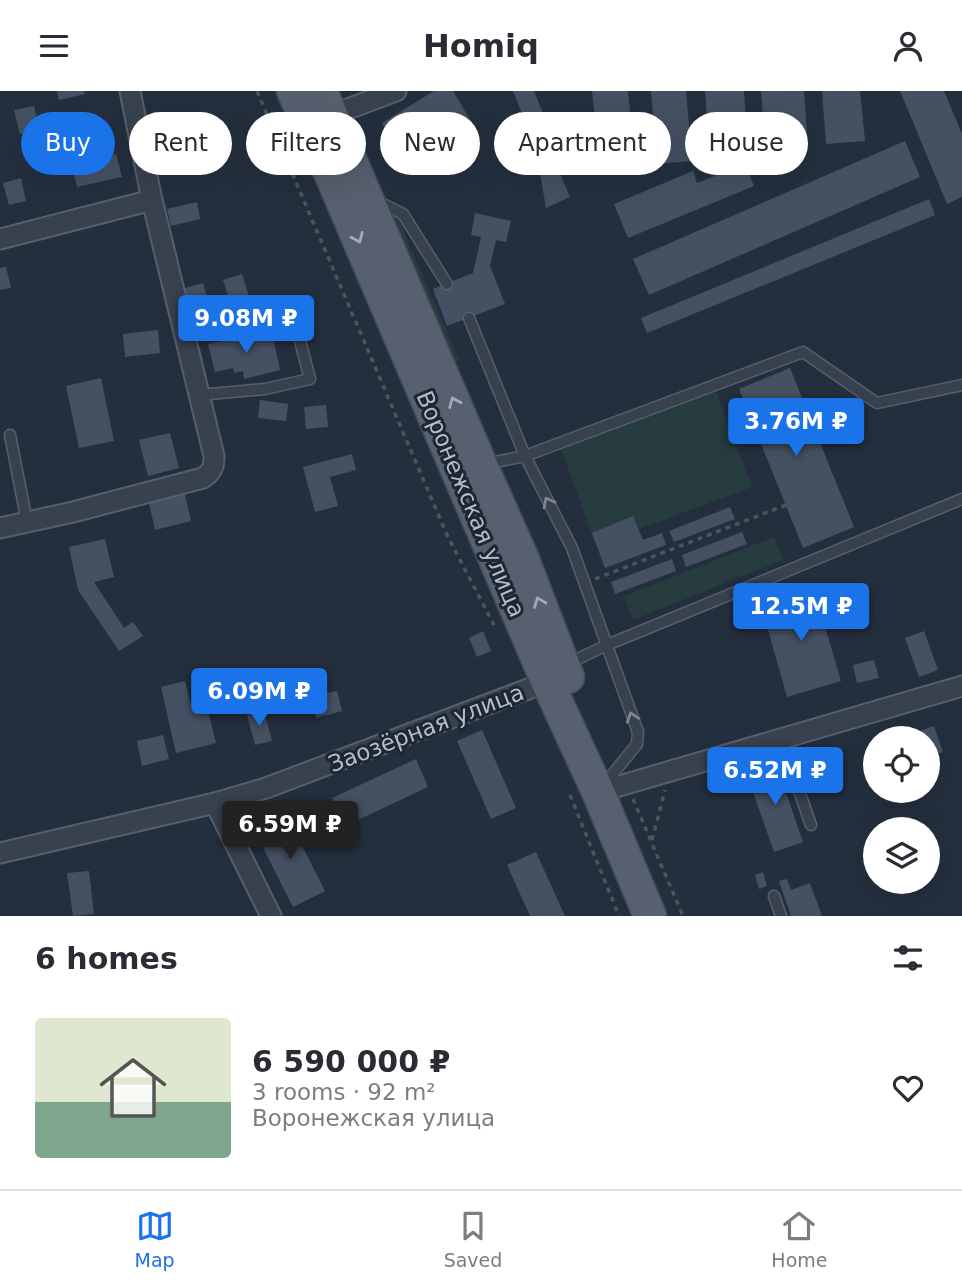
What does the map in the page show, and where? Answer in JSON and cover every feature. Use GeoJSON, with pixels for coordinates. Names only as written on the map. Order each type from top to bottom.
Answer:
{"type":"FeatureCollection","features":[{"type":"Feature","properties":{"kind":"main road","name":"Воронежская улица"},"geometry":{"type":"LineString","coordinates":[[293,91],[320,110],[367,197],[470,470],[555,674],[598,792],[650,916]]}},
{"type":"Feature","properties":{"kind":"main road","name":"Воронежская улица"},"geometry":{"type":"LineString","coordinates":[[320,110],[331,176],[470,470]]}},
{"type":"Feature","properties":{"kind":"main road","name":"Воронежская улица"},"geometry":{"type":"LineString","coordinates":[[555,674],[618,782],[672,916]]}},
{"type":"Feature","properties":{"kind":"street"},"geometry":{"type":"LineString","coordinates":[[0,528],[203,478],[211,473],[214,465],[152,200],[130,91]]}},
{"type":"Feature","properties":{"kind":"street"},"geometry":{"type":"LineString","coordinates":[[320,110],[388,92]]}},
{"type":"Feature","properties":{"kind":"street"},"geometry":{"type":"LineString","coordinates":[[0,239],[152,200]]}},
{"type":"Feature","properties":{"kind":"street","name":"Заозёрная улица"},"geometry":{"type":"LineString","coordinates":[[0,853],[215,803],[266,788],[325,767],[555,674]]}},
{"type":"Feature","properties":{"kind":"street"},"geometry":{"type":"LineString","coordinates":[[618,782],[670,771],[962,686]]}},
{"type":"Feature","properties":{"kind":"street"},"geometry":{"type":"LineString","coordinates":[[215,803],[271,916]]}},
{"type":"Feature","properties":{"kind":"lane"},"geometry":{"type":"LineString","coordinates":[[367,197],[403,214],[447,284]]}},
{"type":"Feature","properties":{"kind":"lane"},"geometry":{"type":"LineString","coordinates":[[469,318],[525,456],[572,548],[638,732],[637,744],[618,782]]}},
{"type":"Feature","properties":{"kind":"lane"},"geometry":{"type":"LineString","coordinates":[[199,395],[265,389],[310,379],[298,333]]}},
{"type":"Feature","properties":{"kind":"lane"},"geometry":{"type":"LineString","coordinates":[[470,470],[525,456],[803,352],[877,403],[962,385]]}},
{"type":"Feature","properties":{"kind":"lane"},"geometry":{"type":"LineString","coordinates":[[10,435],[27,522]]}},
{"type":"Feature","properties":{"kind":"lane"},"geometry":{"type":"LineString","coordinates":[[555,674],[607,645],[962,499]]}},
{"type":"Feature","properties":{"kind":"lane"},"geometry":{"type":"LineString","coordinates":[[781,739],[811,825]]}},
{"type":"Feature","properties":{"kind":"lane"},"geometry":{"type":"LineString","coordinates":[[774,896],[781,916]]}},
{"type":"Feature","properties":{"kind":"path"},"geometry":{"type":"LineString","coordinates":[[257,91],[447,535],[497,630]]}},
{"type":"Feature","properties":{"kind":"path"},"geometry":{"type":"LineString","coordinates":[[585,583],[786,505]]}},
{"type":"Feature","properties":{"kind":"path"},"geometry":{"type":"LineString","coordinates":[[652,842],[670,771]]}},
{"type":"Feature","properties":{"kind":"path"},"geometry":{"type":"LineString","coordinates":[[618,782],[652,842],[683,916]]}},
{"type":"Feature","properties":{"kind":"path"},"geometry":{"type":"LineString","coordinates":[[568,790],[619,916]]}},
{"type":"Feature","properties":{"kind":"green space"},"geometry":{"type":"Polygon","coordinates":[[[397,216],[459,360],[449,364],[387,220],[397,216]]]}},
{"type":"Feature","properties":{"kind":"green space"},"geometry":{"type":"Polygon","coordinates":[[[716,391],[752,487],[596,545],[561,449],[716,391]]]}},
{"type":"Feature","properties":{"kind":"green space"},"geometry":{"type":"Polygon","coordinates":[[[774,537],[783,560],[633,620],[624,596],[774,537]]]}},
{"type":"Feature","properties":{"kind":"building"},"geometry":{"type":"Polygon","coordinates":[[[57,91],[84,91],[85,94],[59,100],[57,91]]]}},
{"type":"Feature","properties":{"kind":"building"},"geometry":{"type":"Polygon","coordinates":[[[434,91],[453,91],[465,112],[400,112],[434,91]]]}},
{"type":"Feature","properties":{"kind":"building"},"geometry":{"type":"Polygon","coordinates":[[[513,91],[534,91],[543,112],[521,112],[513,91]]]}},
{"type":"Feature","properties":{"kind":"building"},"geometry":{"type":"Polygon","coordinates":[[[592,91],[628,91],[630,112],[594,112],[592,91]]]}},
{"type":"Feature","properties":{"kind":"building"},"geometry":{"type":"Polygon","coordinates":[[[651,91],[686,91],[685,162],[671,163],[671,112],[653,112],[651,91]]]}},
{"type":"Feature","properties":{"kind":"building"},"geometry":{"type":"Polygon","coordinates":[[[705,91],[744,91],[745,112],[707,112],[705,91]]]}},
{"type":"Feature","properties":{"kind":"building"},"geometry":{"type":"Polygon","coordinates":[[[761,91],[804,91],[806,112],[763,112],[761,91]]]}},
{"type":"Feature","properties":{"kind":"building"},"geometry":{"type":"Polygon","coordinates":[[[822,91],[860,91],[865,141],[826,144],[822,91]]]}},
{"type":"Feature","properties":{"kind":"building"},"geometry":{"type":"Polygon","coordinates":[[[900,91],[944,91],[962,134],[962,197],[947,204],[900,91]]]}},
{"type":"Feature","properties":{"kind":"building"},"geometry":{"type":"Polygon","coordinates":[[[34,106],[35,112],[21,112],[21,134],[20,134],[14,110],[34,106]]]}},
{"type":"Feature","properties":{"kind":"building"},"geometry":{"type":"Polygon","coordinates":[[[905,141],[920,177],[649,295],[633,259],[905,141]]]}},
{"type":"Feature","properties":{"kind":"building"},"geometry":{"type":"Polygon","coordinates":[[[115,154],[122,177],[77,187],[74,175],[115,175],[115,154]]]}},
{"type":"Feature","properties":{"kind":"building"},"geometry":{"type":"Polygon","coordinates":[[[685,174],[694,175],[697,183],[717,175],[750,175],[754,186],[628,238],[614,204],[685,174]]]}},
{"type":"Feature","properties":{"kind":"building"},"geometry":{"type":"Polygon","coordinates":[[[540,175],[561,175],[570,197],[546,208],[540,175]]]}},
{"type":"Feature","properties":{"kind":"building"},"geometry":{"type":"Polygon","coordinates":[[[21,178],[26,201],[9,205],[3,183],[21,178]]]}},
{"type":"Feature","properties":{"kind":"building"},"geometry":{"type":"Polygon","coordinates":[[[929,199],[935,215],[647,333],[641,318],[929,199]]]}},
{"type":"Feature","properties":{"kind":"building"},"geometry":{"type":"Polygon","coordinates":[[[197,202],[200,219],[171,226],[167,209],[197,202]]]}},
{"type":"Feature","properties":{"kind":"building"},"geometry":{"type":"Polygon","coordinates":[[[475,213],[511,221],[506,242],[496,240],[490,266],[505,304],[447,326],[433,289],[473,273],[481,237],[471,235],[475,213]]]}},
{"type":"Feature","properties":{"kind":"building"},"geometry":{"type":"Polygon","coordinates":[[[6,267],[11,288],[0,290],[0,268],[6,267]]]}},
{"type":"Feature","properties":{"kind":"building"},"geometry":{"type":"Polygon","coordinates":[[[242,274],[251,302],[232,308],[223,280],[242,274]]]}},
{"type":"Feature","properties":{"kind":"building"},"geometry":{"type":"Polygon","coordinates":[[[203,283],[212,313],[192,319],[182,289],[203,283]]]}},
{"type":"Feature","properties":{"kind":"building"},"geometry":{"type":"Polygon","coordinates":[[[158,330],[160,353],[125,357],[123,334],[158,330]]]}},
{"type":"Feature","properties":{"kind":"building"},"geometry":{"type":"Polygon","coordinates":[[[263,331],[273,337],[280,370],[244,379],[243,371],[234,373],[233,368],[215,372],[208,344],[263,331]]]}},
{"type":"Feature","properties":{"kind":"building"},"geometry":{"type":"Polygon","coordinates":[[[790,368],[854,527],[803,548],[739,389],[790,368]]]}},
{"type":"Feature","properties":{"kind":"building"},"geometry":{"type":"Polygon","coordinates":[[[101,378],[114,441],[79,448],[66,386],[101,378]]]}},
{"type":"Feature","properties":{"kind":"building"},"geometry":{"type":"Polygon","coordinates":[[[260,400],[288,404],[286,421],[258,418],[260,400]]]}},
{"type":"Feature","properties":{"kind":"building"},"geometry":{"type":"Polygon","coordinates":[[[326,405],[328,427],[306,429],[304,407],[326,405]]]}},
{"type":"Feature","properties":{"kind":"building"},"geometry":{"type":"Polygon","coordinates":[[[170,433],[179,468],[148,476],[139,440],[170,433]]]}},
{"type":"Feature","properties":{"kind":"building"},"geometry":{"type":"Polygon","coordinates":[[[352,454],[356,470],[330,477],[338,506],[315,512],[303,467],[352,454]]]}},
{"type":"Feature","properties":{"kind":"building"},"geometry":{"type":"Polygon","coordinates":[[[185,494],[191,521],[155,530],[149,503],[185,494]]]}},
{"type":"Feature","properties":{"kind":"building"},"geometry":{"type":"Polygon","coordinates":[[[730,507],[735,519],[674,542],[669,531],[730,507]]]}},
{"type":"Feature","properties":{"kind":"building"},"geometry":{"type":"Polygon","coordinates":[[[633,516],[643,540],[662,533],[666,545],[605,568],[592,533],[633,516]]]}},
{"type":"Feature","properties":{"kind":"building"},"geometry":{"type":"Polygon","coordinates":[[[742,532],[747,544],[686,567],[682,555],[742,532]]]}},
{"type":"Feature","properties":{"kind":"building"},"geometry":{"type":"Polygon","coordinates":[[[105,539],[114,577],[94,582],[124,628],[133,622],[143,636],[119,651],[78,590],[69,547],[105,539]]]}},
{"type":"Feature","properties":{"kind":"building"},"geometry":{"type":"Polygon","coordinates":[[[672,559],[676,571],[615,594],[611,582],[672,559]]]}},
{"type":"Feature","properties":{"kind":"building"},"geometry":{"type":"Polygon","coordinates":[[[814,589],[841,681],[787,697],[765,619],[772,617],[767,599],[814,589]]]}},
{"type":"Feature","properties":{"kind":"building"},"geometry":{"type":"Polygon","coordinates":[[[483,631],[491,651],[477,657],[469,638],[483,631]]]}},
{"type":"Feature","properties":{"kind":"building"},"geometry":{"type":"Polygon","coordinates":[[[924,631],[938,670],[919,677],[905,638],[924,631]]]}},
{"type":"Feature","properties":{"kind":"building"},"geometry":{"type":"Polygon","coordinates":[[[874,660],[879,678],[857,683],[853,665],[874,660]]]}},
{"type":"Feature","properties":{"kind":"building"},"geometry":{"type":"Polygon","coordinates":[[[185,681],[192,710],[207,707],[216,743],[176,753],[161,687],[185,681]]]}},
{"type":"Feature","properties":{"kind":"building"},"geometry":{"type":"Polygon","coordinates":[[[337,691],[342,711],[316,718],[311,697],[337,691]]]}},
{"type":"Feature","properties":{"kind":"building"},"geometry":{"type":"Polygon","coordinates":[[[264,711],[272,741],[255,745],[247,715],[264,711]]]}},
{"type":"Feature","properties":{"kind":"building"},"geometry":{"type":"Polygon","coordinates":[[[482,730],[516,808],[491,819],[457,741],[482,730]]]}},
{"type":"Feature","properties":{"kind":"building"},"geometry":{"type":"Polygon","coordinates":[[[163,735],[169,759],[142,766],[137,741],[163,735]]]}},
{"type":"Feature","properties":{"kind":"building"},"geometry":{"type":"Polygon","coordinates":[[[416,759],[428,787],[345,826],[332,798],[416,759]]]}},
{"type":"Feature","properties":{"kind":"building"},"geometry":{"type":"Polygon","coordinates":[[[775,761],[803,842],[774,852],[746,772],[775,761]]]}},
{"type":"Feature","properties":{"kind":"building"},"geometry":{"type":"Polygon","coordinates":[[[287,816],[325,891],[293,907],[255,832],[287,816]]]}},
{"type":"Feature","properties":{"kind":"building"},"geometry":{"type":"Polygon","coordinates":[[[536,852],[565,916],[530,916],[507,865],[536,852]]]}},
{"type":"Feature","properties":{"kind":"building"},"geometry":{"type":"Polygon","coordinates":[[[89,871],[94,914],[73,916],[67,873],[89,871]]]}},
{"type":"Feature","properties":{"kind":"building"},"geometry":{"type":"Polygon","coordinates":[[[763,872],[767,886],[759,889],[755,875],[763,872]]]}},
{"type":"Feature","properties":{"kind":"building"},"geometry":{"type":"Polygon","coordinates":[[[787,879],[791,890],[810,883],[822,916],[791,916],[779,881],[787,879]]]}}]}
